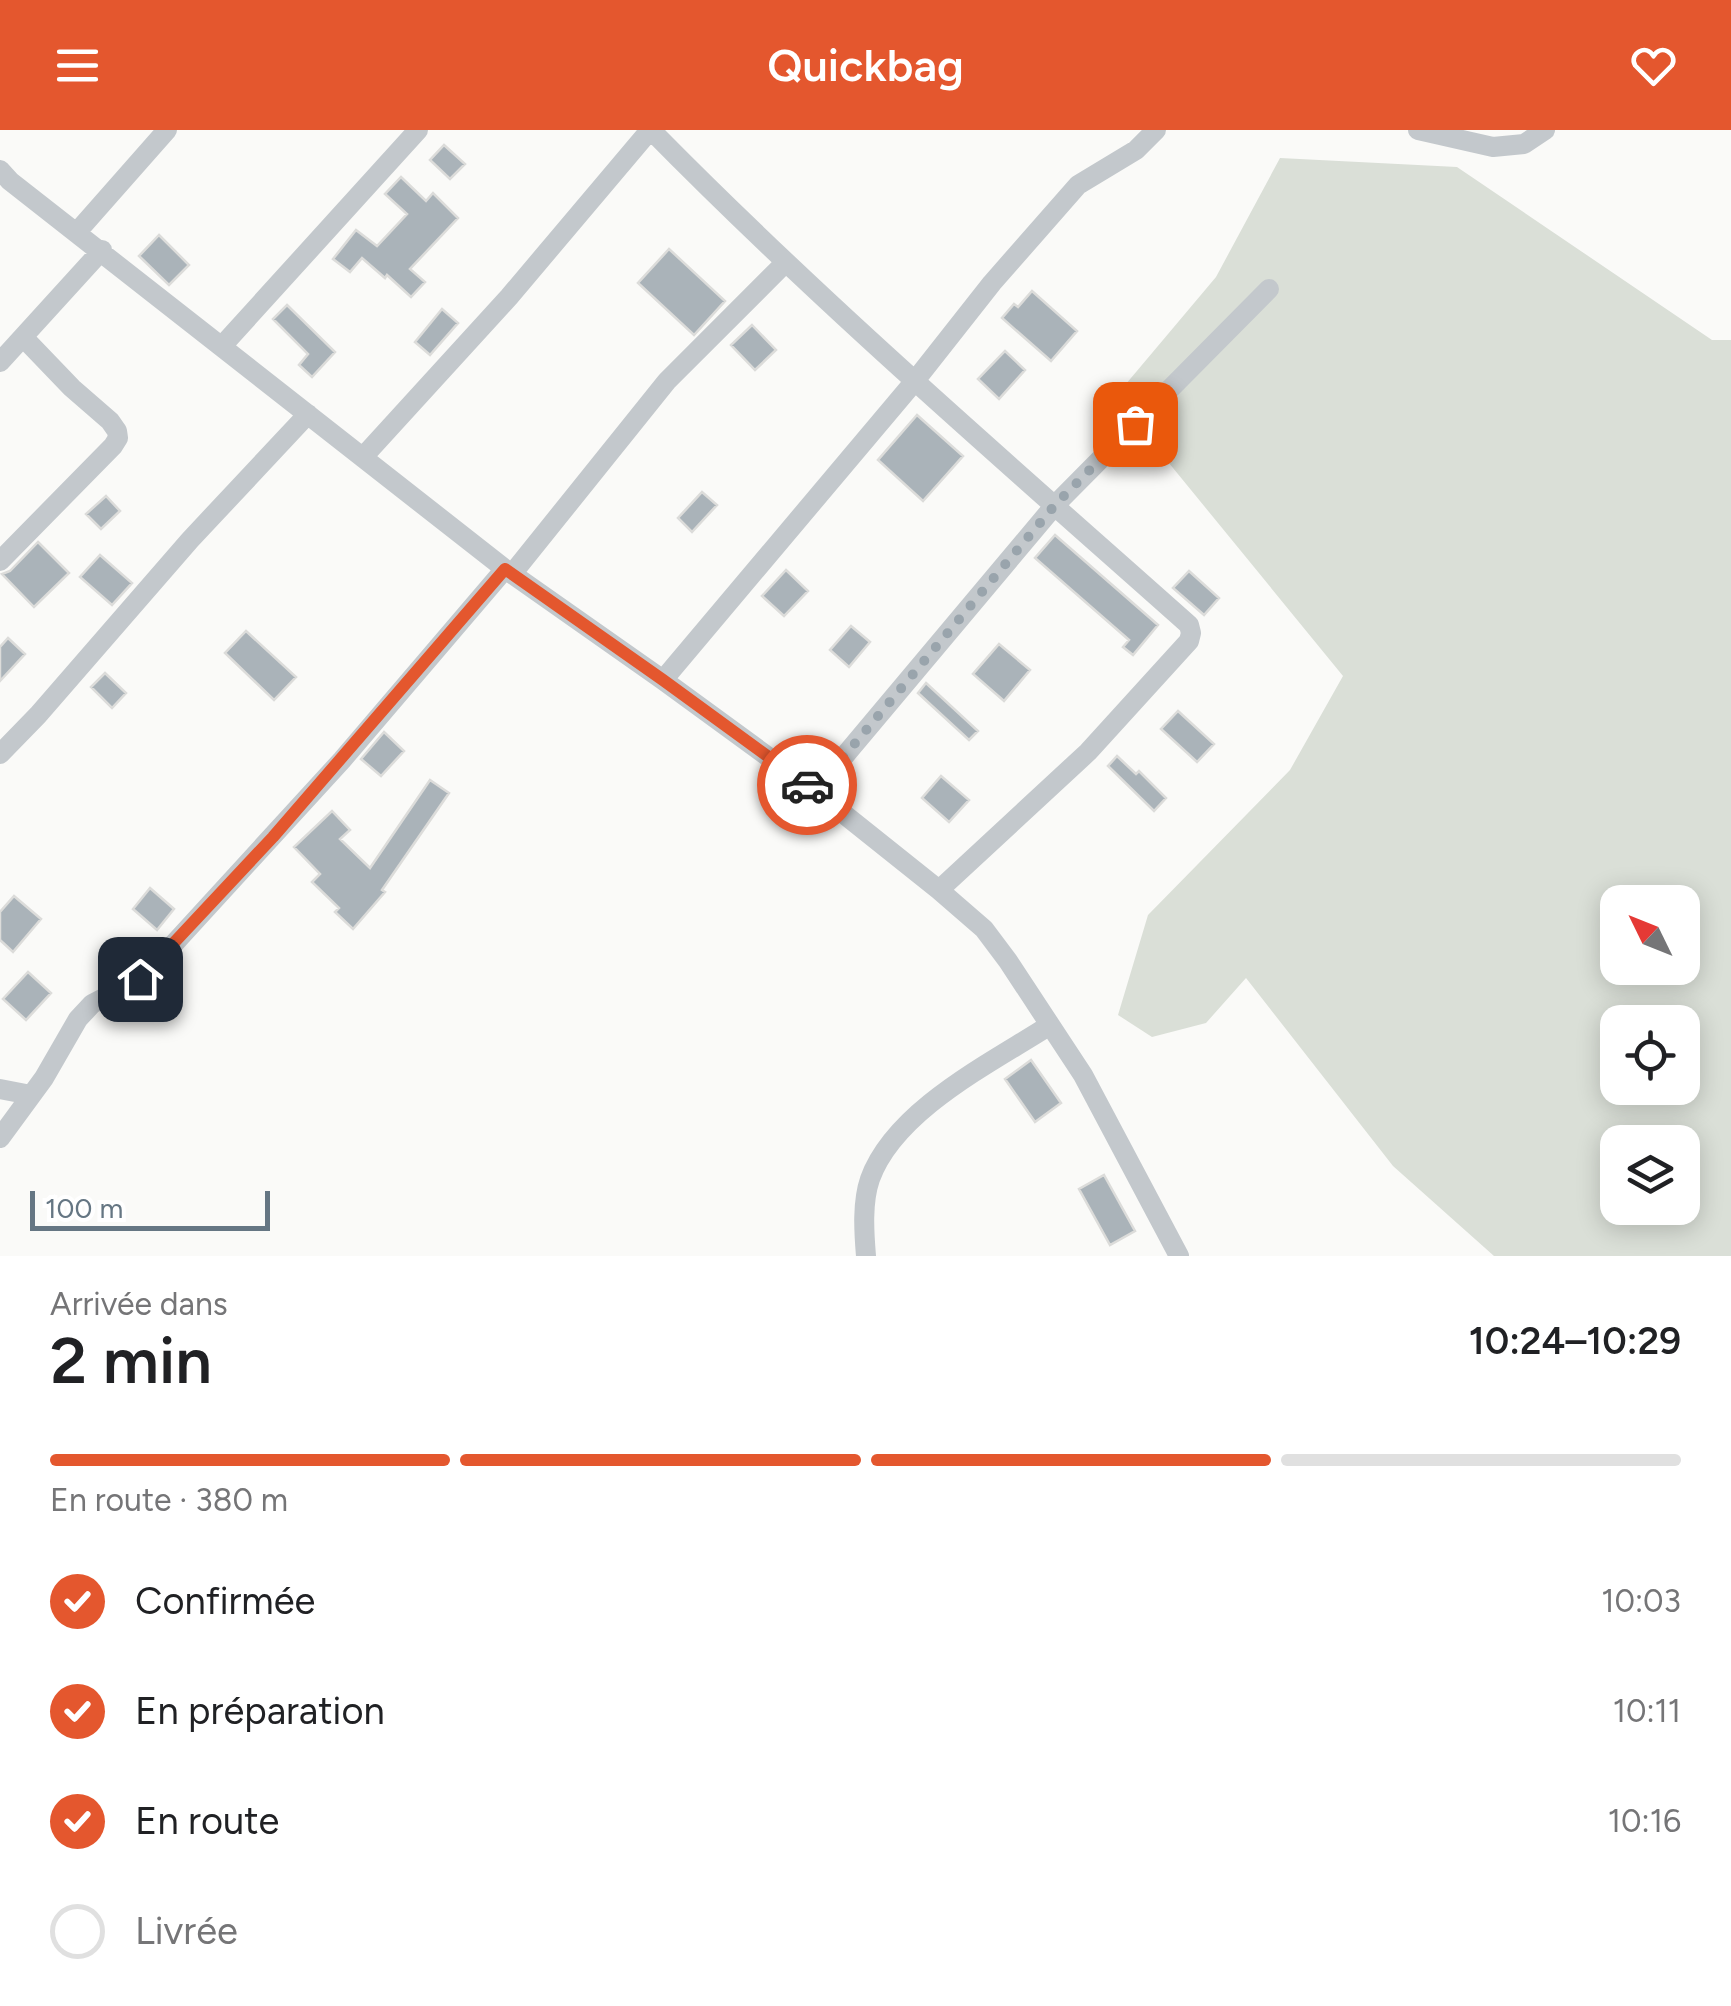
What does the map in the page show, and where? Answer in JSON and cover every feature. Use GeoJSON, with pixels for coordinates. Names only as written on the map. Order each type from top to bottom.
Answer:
{"type":"FeatureCollection","features":[{"type":"Feature","properties":{"kind":"street"},"geometry":{"type":"LineString","coordinates":[[222,346],[418,130]]}},
{"type":"Feature","properties":{"kind":"street"},"geometry":{"type":"LineString","coordinates":[[363,457],[509,297],[650,130],[914,382],[1189,624],[1190,641],[1088,752],[940,890]]}},
{"type":"Feature","properties":{"kind":"street"},"geometry":{"type":"LineString","coordinates":[[663,680],[914,382],[992,282],[1078,185],[1136,150],[1156,130]]}},
{"type":"Feature","properties":{"kind":"street"},"geometry":{"type":"LineString","coordinates":[[1418,130],[1493,148],[1524,144],[1545,130]]}},
{"type":"Feature","properties":{"kind":"street"},"geometry":{"type":"LineString","coordinates":[[78,232],[166,131]]}},
{"type":"Feature","properties":{"kind":"street"},"geometry":{"type":"LineString","coordinates":[[3,180],[102,250],[508,572],[815,791],[984,929],[1083,1075],[1179,1256]]}},
{"type":"Feature","properties":{"kind":"street"},"geometry":{"type":"LineString","coordinates":[[0,362],[102,250]]}},
{"type":"Feature","properties":{"kind":"street"},"geometry":{"type":"LineString","coordinates":[[0,1138],[44,1078],[78,1019],[92,1004],[140,979],[170,948],[508,572],[667,381],[786,262]]}},
{"type":"Feature","properties":{"kind":"street"},"geometry":{"type":"LineString","coordinates":[[815,791],[1055,505],[1269,288]]}},
{"type":"Feature","properties":{"kind":"street"},"geometry":{"type":"LineString","coordinates":[[0,561],[118,438],[110,422],[23,337]]}},
{"type":"Feature","properties":{"kind":"street"},"geometry":{"type":"LineString","coordinates":[[0,754],[308,414]]}},
{"type":"Feature","properties":{"kind":"street"},"geometry":{"type":"LineString","coordinates":[[866,1256],[864,1228],[870,1180],[888,1145],[934,1098],[1050,1025]]}},
{"type":"Feature","properties":{"kind":"street"},"geometry":{"type":"LineString","coordinates":[[0,1088],[31,1095]]}},
{"type":"Feature","properties":{"kind":"shaded area"},"geometry":{"type":"Polygon","coordinates":[[[1280,158],[1457,167],[1712,340],[1731,340],[1731,1256],[1494,1256],[1393,1166],[1246,978],[1206,1023],[1152,1037],[1118,1015],[1148,915],[1290,770],[1343,676],[1115,397],[1216,277],[1280,158]]]}},
{"type":"Feature","properties":{"kind":"building"},"geometry":{"type":"Polygon","coordinates":[[[444,145],[465,164],[450,179],[430,160],[444,145]]]}},
{"type":"Feature","properties":{"kind":"building"},"geometry":{"type":"Polygon","coordinates":[[[401,177],[426,201],[433,193],[458,218],[410,269],[425,282],[411,297],[362,258],[350,272],[333,259],[356,230],[377,246],[407,214],[385,194],[401,177]]]}},
{"type":"Feature","properties":{"kind":"building"},"geometry":{"type":"Polygon","coordinates":[[[159,235],[189,265],[169,285],[139,256],[159,235]]]}},
{"type":"Feature","properties":{"kind":"building"},"geometry":{"type":"Polygon","coordinates":[[[669,249],[725,301],[694,335],[638,283],[669,249]]]}},
{"type":"Feature","properties":{"kind":"building"},"geometry":{"type":"Polygon","coordinates":[[[1032,291],[1077,331],[1051,361],[1002,318],[1032,291]]]}},
{"type":"Feature","properties":{"kind":"building"},"geometry":{"type":"Polygon","coordinates":[[[287,305],[335,352],[312,377],[299,365],[308,354],[273,319],[287,305]]]}},
{"type":"Feature","properties":{"kind":"building"},"geometry":{"type":"Polygon","coordinates":[[[442,309],[458,323],[430,355],[415,342],[442,309]]]}},
{"type":"Feature","properties":{"kind":"building"},"geometry":{"type":"Polygon","coordinates":[[[752,325],[776,350],[755,370],[731,345],[752,325]]]}},
{"type":"Feature","properties":{"kind":"building"},"geometry":{"type":"Polygon","coordinates":[[[1005,351],[1025,370],[999,399],[978,379],[1005,351]]]}},
{"type":"Feature","properties":{"kind":"building"},"geometry":{"type":"Polygon","coordinates":[[[917,415],[963,456],[923,501],[878,460],[917,415]]]}},
{"type":"Feature","properties":{"kind":"building"},"geometry":{"type":"Polygon","coordinates":[[[702,492],[717,505],[692,532],[678,518],[702,492]]]}},
{"type":"Feature","properties":{"kind":"building"},"geometry":{"type":"Polygon","coordinates":[[[106,496],[120,511],[101,529],[86,514],[106,496]]]}},
{"type":"Feature","properties":{"kind":"building"},"geometry":{"type":"Polygon","coordinates":[[[1055,535],[1158,625],[1133,655],[1123,647],[1129,640],[1035,558],[1055,535]]]}},
{"type":"Feature","properties":{"kind":"building"},"geometry":{"type":"Polygon","coordinates":[[[38,542],[69,573],[34,607],[2,574],[10,571],[38,542]]]}},
{"type":"Feature","properties":{"kind":"building"},"geometry":{"type":"Polygon","coordinates":[[[100,555],[132,583],[112,605],[80,577],[100,555]]]}},
{"type":"Feature","properties":{"kind":"building"},"geometry":{"type":"Polygon","coordinates":[[[786,570],[808,591],[784,616],[762,596],[786,570]]]}},
{"type":"Feature","properties":{"kind":"building"},"geometry":{"type":"Polygon","coordinates":[[[1189,571],[1219,598],[1204,615],[1173,588],[1189,571]]]}},
{"type":"Feature","properties":{"kind":"building"},"geometry":{"type":"Polygon","coordinates":[[[851,626],[870,642],[849,667],[830,650],[851,626]]]}},
{"type":"Feature","properties":{"kind":"building"},"geometry":{"type":"Polygon","coordinates":[[[246,631],[296,677],[274,700],[225,653],[246,631]]]}},
{"type":"Feature","properties":{"kind":"building"},"geometry":{"type":"Polygon","coordinates":[[[8,638],[25,654],[0,681],[0,647],[8,638]]]}},
{"type":"Feature","properties":{"kind":"building"},"geometry":{"type":"Polygon","coordinates":[[[999,644],[1030,670],[1004,701],[973,674],[999,644]]]}},
{"type":"Feature","properties":{"kind":"building"},"geometry":{"type":"Polygon","coordinates":[[[105,673],[126,693],[112,708],[91,687],[105,673]]]}},
{"type":"Feature","properties":{"kind":"building"},"geometry":{"type":"Polygon","coordinates":[[[926,683],[978,731],[969,740],[918,693],[926,683]]]}},
{"type":"Feature","properties":{"kind":"building"},"geometry":{"type":"Polygon","coordinates":[[[1178,711],[1214,744],[1197,762],[1161,729],[1178,711]]]}},
{"type":"Feature","properties":{"kind":"building"},"geometry":{"type":"Polygon","coordinates":[[[384,732],[404,751],[381,776],[361,759],[384,732]]]}},
{"type":"Feature","properties":{"kind":"building"},"geometry":{"type":"Polygon","coordinates":[[[1117,756],[1166,798],[1154,811],[1108,766],[1117,756]]]}},
{"type":"Feature","properties":{"kind":"building"},"geometry":{"type":"Polygon","coordinates":[[[941,776],[969,800],[949,822],[922,798],[941,776]]]}},
{"type":"Feature","properties":{"kind":"building"},"geometry":{"type":"Polygon","coordinates":[[[430,780],[449,793],[382,890],[385,892],[353,929],[335,912],[339,908],[312,882],[320,874],[294,847],[332,811],[350,830],[340,839],[370,868],[430,780]]]}},
{"type":"Feature","properties":{"kind":"building"},"geometry":{"type":"Polygon","coordinates":[[[150,888],[174,909],[157,930],[133,909],[150,888]]]}},
{"type":"Feature","properties":{"kind":"building"},"geometry":{"type":"Polygon","coordinates":[[[14,896],[41,919],[13,952],[0,940],[0,912],[14,896]]]}},
{"type":"Feature","properties":{"kind":"building"},"geometry":{"type":"Polygon","coordinates":[[[28,972],[51,993],[26,1020],[3,999],[28,972]]]}},
{"type":"Feature","properties":{"kind":"building"},"geometry":{"type":"Polygon","coordinates":[[[1031,1060],[1061,1103],[1035,1122],[1005,1079],[1031,1060]]]}},
{"type":"Feature","properties":{"kind":"building"},"geometry":{"type":"Polygon","coordinates":[[[1104,1175],[1135,1231],[1110,1245],[1079,1189],[1104,1175]]]}},
{"type":"Feature","properties":{"kind":"way so far"},"geometry":{"type":"LineString","coordinates":[[807,785],[815,791],[1055,505],[1135,424]]}},
{"type":"Feature","properties":{"kind":"route"},"geometry":{"type":"LineString","coordinates":[[140,979],[342,760],[505,569],[807,785]]}}]}
